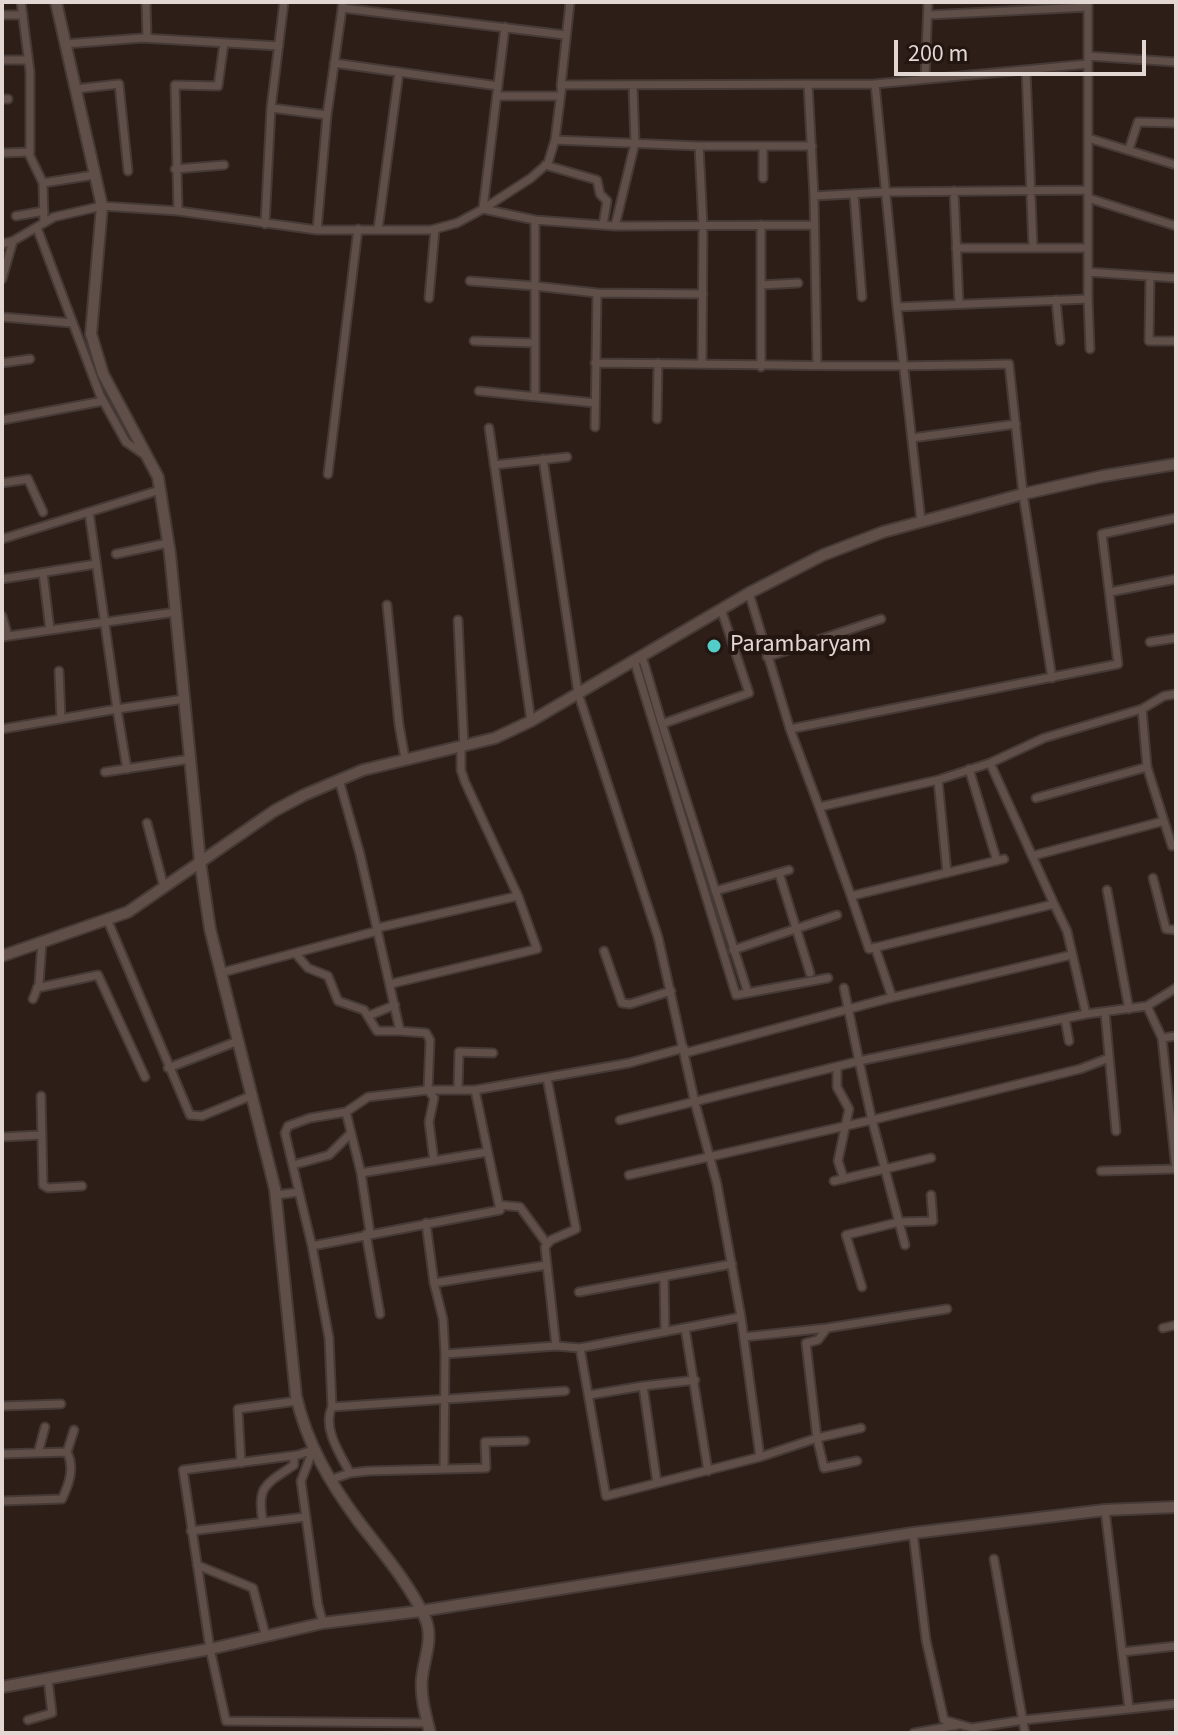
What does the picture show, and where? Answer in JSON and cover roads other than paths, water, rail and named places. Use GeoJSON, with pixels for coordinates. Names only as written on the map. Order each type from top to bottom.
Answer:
{"type":"FeatureCollection","features":[{"type":"Feature","properties":{"kind":"street"},"geometry":{"type":"LineString","coordinates":[[21,2],[28,60],[28,152],[43,183],[44,211],[40,225],[72,323],[103,401],[126,442],[147,457]]}},
{"type":"Feature","properties":{"kind":"street"},"geometry":{"type":"LineString","coordinates":[[56,2],[102,206],[91,334],[103,374],[158,477],[176,612],[200,861],[210,929],[276,1195],[297,1401],[313,1450],[330,1480],[392,1565],[426,1621],[429,1637],[422,1681],[429,1728],[226,1721],[210,1649],[183,1470],[294,1456],[313,1450]]}},
{"type":"Feature","properties":{"kind":"street"},"geometry":{"type":"LineString","coordinates":[[146,2],[147,38]]}},
{"type":"Feature","properties":{"kind":"street"},"geometry":{"type":"LineString","coordinates":[[265,224],[271,108],[284,2]]}},
{"type":"Feature","properties":{"kind":"street"},"geometry":{"type":"LineString","coordinates":[[2,244],[13,241],[54,217],[102,206],[178,211],[317,230],[435,229],[457,223],[483,209],[545,165],[555,140],[570,2]]}},
{"type":"Feature","properties":{"kind":"street"},"geometry":{"type":"LineString","coordinates":[[925,79],[928,2]]}},
{"type":"Feature","properties":{"kind":"street"},"geometry":{"type":"LineString","coordinates":[[317,230],[327,115],[342,5],[565,35]]}},
{"type":"Feature","properties":{"kind":"street"},"geometry":{"type":"LineString","coordinates":[[928,15],[1028,6],[1088,5],[1090,349]]}},
{"type":"Feature","properties":{"kind":"street"},"geometry":{"type":"LineString","coordinates":[[2,15],[23,15]]}},
{"type":"Feature","properties":{"kind":"street"},"geometry":{"type":"LineString","coordinates":[[483,209],[505,27]]}},
{"type":"Feature","properties":{"kind":"street"},"geometry":{"type":"LineString","coordinates":[[65,44],[147,38],[279,46]]}},
{"type":"Feature","properties":{"kind":"street"},"geometry":{"type":"LineString","coordinates":[[178,211],[175,85],[218,86],[224,43]]}},
{"type":"Feature","properties":{"kind":"street"},"geometry":{"type":"LineString","coordinates":[[2,60],[28,60]]}},
{"type":"Feature","properties":{"kind":"street"},"geometry":{"type":"LineString","coordinates":[[561,86],[875,84],[1026,70],[1088,60],[1176,62]]}},
{"type":"Feature","properties":{"kind":"street"},"geometry":{"type":"LineString","coordinates":[[334,63],[498,86]]}},
{"type":"Feature","properties":{"kind":"street"},"geometry":{"type":"LineString","coordinates":[[1026,70],[1033,248]]}},
{"type":"Feature","properties":{"kind":"street"},"geometry":{"type":"LineString","coordinates":[[378,229],[399,72]]}},
{"type":"Feature","properties":{"kind":"street"},"geometry":{"type":"LineString","coordinates":[[75,89],[119,84],[128,171]]}},
{"type":"Feature","properties":{"kind":"street"},"geometry":{"type":"LineString","coordinates":[[808,84],[817,364]]}},
{"type":"Feature","properties":{"kind":"street"},"geometry":{"type":"LineString","coordinates":[[875,84],[921,521]]}},
{"type":"Feature","properties":{"kind":"street"},"geometry":{"type":"LineString","coordinates":[[615,226],[635,143],[633,86]]}},
{"type":"Feature","properties":{"kind":"street"},"geometry":{"type":"LineString","coordinates":[[497,96],[560,96]]}},
{"type":"Feature","properties":{"kind":"street"},"geometry":{"type":"LineString","coordinates":[[271,108],[327,115]]}},
{"type":"Feature","properties":{"kind":"street"},"geometry":{"type":"LineString","coordinates":[[1129,149],[1138,122],[1176,123]]}},
{"type":"Feature","properties":{"kind":"street"},"geometry":{"type":"LineString","coordinates":[[1088,138],[1176,165]]}},
{"type":"Feature","properties":{"kind":"street"},"geometry":{"type":"LineString","coordinates":[[555,140],[699,146],[812,146]]}},
{"type":"Feature","properties":{"kind":"street"},"geometry":{"type":"LineString","coordinates":[[699,146],[703,226],[702,364]]}},
{"type":"Feature","properties":{"kind":"street"},"geometry":{"type":"LineString","coordinates":[[763,146],[763,178]]}},
{"type":"Feature","properties":{"kind":"street"},"geometry":{"type":"LineString","coordinates":[[2,153],[28,152]]}},
{"type":"Feature","properties":{"kind":"street"},"geometry":{"type":"LineString","coordinates":[[175,169],[224,165]]}},
{"type":"Feature","properties":{"kind":"street"},"geometry":{"type":"LineString","coordinates":[[545,165],[597,180],[600,194],[607,201],[603,225]]}},
{"type":"Feature","properties":{"kind":"street"},"geometry":{"type":"LineString","coordinates":[[43,183],[94,175]]}},
{"type":"Feature","properties":{"kind":"street"},"geometry":{"type":"LineString","coordinates":[[954,191],[959,304]]}},
{"type":"Feature","properties":{"kind":"street"},"geometry":{"type":"LineString","coordinates":[[814,196],[954,191],[1088,194],[1176,226]]}},
{"type":"Feature","properties":{"kind":"street"},"geometry":{"type":"LineString","coordinates":[[854,194],[862,297]]}},
{"type":"Feature","properties":{"kind":"street"},"geometry":{"type":"LineString","coordinates":[[483,209],[535,220],[615,226],[813,225]]}},
{"type":"Feature","properties":{"kind":"street"},"geometry":{"type":"LineString","coordinates":[[16,216],[44,211]]}},
{"type":"Feature","properties":{"kind":"street"},"geometry":{"type":"LineString","coordinates":[[535,220],[535,395]]}},
{"type":"Feature","properties":{"kind":"street"},"geometry":{"type":"LineString","coordinates":[[761,225],[761,367]]}},
{"type":"Feature","properties":{"kind":"street"},"geometry":{"type":"LineString","coordinates":[[328,474],[358,229]]}},
{"type":"Feature","properties":{"kind":"street"},"geometry":{"type":"LineString","coordinates":[[429,298],[435,229]]}},
{"type":"Feature","properties":{"kind":"street"},"geometry":{"type":"LineString","coordinates":[[2,279],[13,241]]}},
{"type":"Feature","properties":{"kind":"street"},"geometry":{"type":"LineString","coordinates":[[956,248],[1088,248]]}},
{"type":"Feature","properties":{"kind":"street"},"geometry":{"type":"LineString","coordinates":[[1088,272],[1176,278]]}},
{"type":"Feature","properties":{"kind":"street"},"geometry":{"type":"LineString","coordinates":[[1150,276],[1149,341],[1175,341]]}},
{"type":"Feature","properties":{"kind":"street"},"geometry":{"type":"LineString","coordinates":[[470,281],[597,293],[703,294]]}},
{"type":"Feature","properties":{"kind":"street"},"geometry":{"type":"LineString","coordinates":[[761,285],[798,283]]}},
{"type":"Feature","properties":{"kind":"street"},"geometry":{"type":"LineString","coordinates":[[595,427],[597,293]]}},
{"type":"Feature","properties":{"kind":"street"},"geometry":{"type":"LineString","coordinates":[[897,307],[1088,299]]}},
{"type":"Feature","properties":{"kind":"street"},"geometry":{"type":"LineString","coordinates":[[1056,300],[1060,341]]}},
{"type":"Feature","properties":{"kind":"street"},"geometry":{"type":"LineString","coordinates":[[2,317],[72,323]]}},
{"type":"Feature","properties":{"kind":"street"},"geometry":{"type":"LineString","coordinates":[[474,341],[535,343]]}},
{"type":"Feature","properties":{"kind":"street"},"geometry":{"type":"LineString","coordinates":[[2,363],[30,359]]}},
{"type":"Feature","properties":{"kind":"street"},"geometry":{"type":"LineString","coordinates":[[595,363],[761,367],[1009,364],[1023,494],[1052,678]]}},
{"type":"Feature","properties":{"kind":"street"},"geometry":{"type":"LineString","coordinates":[[657,419],[658,363]]}},
{"type":"Feature","properties":{"kind":"street"},"geometry":{"type":"LineString","coordinates":[[479,391],[595,403]]}},
{"type":"Feature","properties":{"kind":"street"},"geometry":{"type":"LineString","coordinates":[[2,420],[103,401]]}},
{"type":"Feature","properties":{"kind":"street"},"geometry":{"type":"LineString","coordinates":[[912,438],[1016,424]]}},
{"type":"Feature","properties":{"kind":"street"},"geometry":{"type":"LineString","coordinates":[[489,428],[531,721]]}},
{"type":"Feature","properties":{"kind":"street"},"geometry":{"type":"LineString","coordinates":[[494,465],[567,457]]}},
{"type":"Feature","properties":{"kind":"street"},"geometry":{"type":"LineString","coordinates":[[543,459],[578,693],[658,937],[671,991],[732,1264],[760,1457]]}},
{"type":"Feature","properties":{"kind":"street"},"geometry":{"type":"LineString","coordinates":[[2,956],[128,912],[274,811],[339,780],[405,758],[495,738],[531,721],[749,593],[823,555],[883,532],[1023,494],[1176,464]]}},
{"type":"Feature","properties":{"kind":"street"},"geometry":{"type":"LineString","coordinates":[[2,483],[28,479],[43,512]]}},
{"type":"Feature","properties":{"kind":"street"},"geometry":{"type":"LineString","coordinates":[[2,539],[160,490]]}},
{"type":"Feature","properties":{"kind":"street"},"geometry":{"type":"LineString","coordinates":[[89,512],[127,769]]}},
{"type":"Feature","properties":{"kind":"street"},"geometry":{"type":"LineString","coordinates":[[790,729],[1118,664],[1102,534],[1176,518]]}},
{"type":"Feature","properties":{"kind":"street"},"geometry":{"type":"LineString","coordinates":[[116,554],[168,543]]}},
{"type":"Feature","properties":{"kind":"street"},"geometry":{"type":"LineString","coordinates":[[2,579],[96,564]]}},
{"type":"Feature","properties":{"kind":"street"},"geometry":{"type":"LineString","coordinates":[[43,573],[50,630]]}},
{"type":"Feature","properties":{"kind":"street"},"geometry":{"type":"LineString","coordinates":[[1110,592],[1176,579]]}},
{"type":"Feature","properties":{"kind":"street"},"geometry":{"type":"LineString","coordinates":[[749,593],[790,729],[869,949],[1054,904]]}},
{"type":"Feature","properties":{"kind":"street"},"geometry":{"type":"LineString","coordinates":[[387,605],[405,758]]}},
{"type":"Feature","properties":{"kind":"street"},"geometry":{"type":"LineString","coordinates":[[662,724],[749,693],[721,609]]}},
{"type":"Feature","properties":{"kind":"street"},"geometry":{"type":"LineString","coordinates":[[2,616],[5,637],[176,612]]}},
{"type":"Feature","properties":{"kind":"street"},"geometry":{"type":"LineString","coordinates":[[767,657],[881,619]]}},
{"type":"Feature","properties":{"kind":"street"},"geometry":{"type":"LineString","coordinates":[[390,984],[537,949],[518,896],[461,770],[458,620]]}},
{"type":"Feature","properties":{"kind":"street"},"geometry":{"type":"LineString","coordinates":[[1150,642],[1176,638]]}},
{"type":"Feature","properties":{"kind":"street"},"geometry":{"type":"LineString","coordinates":[[638,658],[717,890],[747,990]]}},
{"type":"Feature","properties":{"kind":"street"},"geometry":{"type":"LineString","coordinates":[[638,658],[736,995],[828,978]]}},
{"type":"Feature","properties":{"kind":"street"},"geometry":{"type":"LineString","coordinates":[[59,671],[61,719]]}},
{"type":"Feature","properties":{"kind":"street"},"geometry":{"type":"LineString","coordinates":[[819,807],[938,780],[990,763],[1044,738],[1142,709],[1164,696],[1176,694]]}},
{"type":"Feature","properties":{"kind":"street"},"geometry":{"type":"LineString","coordinates":[[2,729],[184,699]]}},
{"type":"Feature","properties":{"kind":"street"},"geometry":{"type":"LineString","coordinates":[[1142,709],[1147,767],[1172,846]]}},
{"type":"Feature","properties":{"kind":"street"},"geometry":{"type":"LineString","coordinates":[[105,772],[190,759]]}},
{"type":"Feature","properties":{"kind":"street"},"geometry":{"type":"LineString","coordinates":[[990,763],[1067,931],[1086,1014]]}},
{"type":"Feature","properties":{"kind":"street"},"geometry":{"type":"LineString","coordinates":[[1036,798],[1147,767]]}},
{"type":"Feature","properties":{"kind":"street"},"geometry":{"type":"LineString","coordinates":[[851,896],[1001,860],[969,769]]}},
{"type":"Feature","properties":{"kind":"street"},"geometry":{"type":"LineString","coordinates":[[339,780],[360,854],[400,1031]]}},
{"type":"Feature","properties":{"kind":"street"},"geometry":{"type":"LineString","coordinates":[[938,780],[947,873]]}},
{"type":"Feature","properties":{"kind":"street"},"geometry":{"type":"LineString","coordinates":[[1032,856],[1164,821]]}},
{"type":"Feature","properties":{"kind":"street"},"geometry":{"type":"LineString","coordinates":[[147,823],[164,887]]}},
{"type":"Feature","properties":{"kind":"street"},"geometry":{"type":"LineString","coordinates":[[705,894],[789,870]]}},
{"type":"Feature","properties":{"kind":"street"},"geometry":{"type":"LineString","coordinates":[[779,873],[810,973]]}},
{"type":"Feature","properties":{"kind":"street"},"geometry":{"type":"LineString","coordinates":[[1153,878],[1166,929],[1176,930]]}},
{"type":"Feature","properties":{"kind":"street"},"geometry":{"type":"LineString","coordinates":[[1107,890],[1129,1009]]}},
{"type":"Feature","properties":{"kind":"street"},"geometry":{"type":"LineString","coordinates":[[220,973],[518,896]]}},
{"type":"Feature","properties":{"kind":"street"},"geometry":{"type":"LineString","coordinates":[[723,953],[837,915]]}},
{"type":"Feature","properties":{"kind":"street"},"geometry":{"type":"LineString","coordinates":[[107,919],[138,987],[187,1111],[194,1117],[253,1095]]}},
{"type":"Feature","properties":{"kind":"street"},"geometry":{"type":"LineString","coordinates":[[33,999],[43,962],[42,942]]}},
{"type":"Feature","properties":{"kind":"street"},"geometry":{"type":"LineString","coordinates":[[875,947],[892,997]]}},
{"type":"Feature","properties":{"kind":"street"},"geometry":{"type":"LineString","coordinates":[[604,951],[622,1003],[630,1004],[671,991]]}},
{"type":"Feature","properties":{"kind":"street"},"geometry":{"type":"LineString","coordinates":[[295,953],[308,968],[328,976],[338,1001],[359,1006],[377,1031],[426,1033],[430,1040],[428,1090],[434,1098],[429,1122],[434,1161]]}},
{"type":"Feature","properties":{"kind":"street"},"geometry":{"type":"LineString","coordinates":[[350,1473],[334,1442],[329,1421],[332,1407],[329,1338],[312,1246],[285,1133],[288,1126],[310,1118],[346,1112],[368,1097],[428,1090],[475,1090],[629,1063],[1071,955]]}},
{"type":"Feature","properties":{"kind":"street"},"geometry":{"type":"LineString","coordinates":[[37,988],[98,975],[145,1077]]}},
{"type":"Feature","properties":{"kind":"street"},"geometry":{"type":"LineString","coordinates":[[844,988],[872,1120],[905,1245]]}},
{"type":"Feature","properties":{"kind":"street"},"geometry":{"type":"LineString","coordinates":[[620,1120],[859,1061],[1086,1014],[1147,1006],[1176,988]]}},
{"type":"Feature","properties":{"kind":"street"},"geometry":{"type":"LineString","coordinates":[[368,1016],[395,1005]]}},
{"type":"Feature","properties":{"kind":"street"},"geometry":{"type":"LineString","coordinates":[[1101,1171],[1176,1169],[1172,1091],[1162,1038],[1147,1006]]}},
{"type":"Feature","properties":{"kind":"street"},"geometry":{"type":"LineString","coordinates":[[1105,1012],[1116,1131]]}},
{"type":"Feature","properties":{"kind":"street"},"geometry":{"type":"LineString","coordinates":[[1065,1019],[1069,1041]]}},
{"type":"Feature","properties":{"kind":"street"},"geometry":{"type":"LineString","coordinates":[[1162,1038],[1176,1036]]}},
{"type":"Feature","properties":{"kind":"street"},"geometry":{"type":"LineString","coordinates":[[168,1068],[238,1041]]}},
{"type":"Feature","properties":{"kind":"street"},"geometry":{"type":"LineString","coordinates":[[458,1090],[459,1052],[493,1053]]}},
{"type":"Feature","properties":{"kind":"street"},"geometry":{"type":"LineString","coordinates":[[629,1175],[872,1120],[1080,1069],[1109,1058]]}},
{"type":"Feature","properties":{"kind":"street"},"geometry":{"type":"LineString","coordinates":[[837,1067],[837,1087],[849,1109],[838,1161],[844,1179]]}},
{"type":"Feature","properties":{"kind":"street"},"geometry":{"type":"LineString","coordinates":[[547,1078],[576,1214],[576,1229],[547,1244]]}},
{"type":"Feature","properties":{"kind":"street"},"geometry":{"type":"LineString","coordinates":[[312,1246],[500,1210],[475,1090]]}},
{"type":"Feature","properties":{"kind":"street"},"geometry":{"type":"LineString","coordinates":[[41,1096],[43,1185],[48,1188],[82,1186]]}},
{"type":"Feature","properties":{"kind":"street"},"geometry":{"type":"LineString","coordinates":[[346,1112],[361,1173],[380,1314]]}},
{"type":"Feature","properties":{"kind":"street"},"geometry":{"type":"LineString","coordinates":[[293,1165],[329,1155],[351,1133]]}},
{"type":"Feature","properties":{"kind":"street"},"geometry":{"type":"LineString","coordinates":[[2,1137],[41,1135]]}},
{"type":"Feature","properties":{"kind":"street"},"geometry":{"type":"LineString","coordinates":[[361,1173],[487,1152]]}},
{"type":"Feature","properties":{"kind":"street"},"geometry":{"type":"LineString","coordinates":[[834,1181],[931,1158]]}},
{"type":"Feature","properties":{"kind":"street"},"geometry":{"type":"LineString","coordinates":[[276,1195],[299,1192]]}},
{"type":"Feature","properties":{"kind":"street"},"geometry":{"type":"LineString","coordinates":[[862,1287],[846,1235],[899,1222],[933,1221],[931,1195]]}},
{"type":"Feature","properties":{"kind":"street"},"geometry":{"type":"LineString","coordinates":[[499,1205],[520,1207],[547,1244],[556,1346]]}},
{"type":"Feature","properties":{"kind":"street"},"geometry":{"type":"LineString","coordinates":[[426,1223],[434,1283],[443,1319],[444,1469]]}},
{"type":"Feature","properties":{"kind":"street"},"geometry":{"type":"LineString","coordinates":[[579,1292],[732,1264]]}},
{"type":"Feature","properties":{"kind":"street"},"geometry":{"type":"LineString","coordinates":[[434,1283],[547,1265]]}},
{"type":"Feature","properties":{"kind":"street"},"geometry":{"type":"LineString","coordinates":[[664,1277],[665,1332]]}},
{"type":"Feature","properties":{"kind":"street"},"geometry":{"type":"LineString","coordinates":[[744,1337],[827,1328],[947,1309]]}},
{"type":"Feature","properties":{"kind":"street"},"geometry":{"type":"LineString","coordinates":[[445,1354],[556,1346],[580,1348],[741,1317]]}},
{"type":"Feature","properties":{"kind":"street"},"geometry":{"type":"LineString","coordinates":[[1163,1328],[1176,1325]]}},
{"type":"Feature","properties":{"kind":"street"},"geometry":{"type":"LineString","coordinates":[[685,1328],[708,1471]]}},
{"type":"Feature","properties":{"kind":"street"},"geometry":{"type":"LineString","coordinates":[[827,1328],[818,1340],[806,1343],[817,1438],[824,1468],[857,1461]]}},
{"type":"Feature","properties":{"kind":"street"},"geometry":{"type":"LineString","coordinates":[[580,1348],[606,1496],[861,1428]]}},
{"type":"Feature","properties":{"kind":"street"},"geometry":{"type":"LineString","coordinates":[[589,1395],[695,1380]]}},
{"type":"Feature","properties":{"kind":"street"},"geometry":{"type":"LineString","coordinates":[[643,1386],[657,1483]]}},
{"type":"Feature","properties":{"kind":"street"},"geometry":{"type":"LineString","coordinates":[[332,1407],[565,1391]]}},
{"type":"Feature","properties":{"kind":"street"},"geometry":{"type":"LineString","coordinates":[[241,1463],[238,1409],[297,1401]]}},
{"type":"Feature","properties":{"kind":"street"},"geometry":{"type":"LineString","coordinates":[[2,1406],[61,1404]]}},
{"type":"Feature","properties":{"kind":"street"},"geometry":{"type":"LineString","coordinates":[[38,1453],[45,1427]]}},
{"type":"Feature","properties":{"kind":"street"},"geometry":{"type":"LineString","coordinates":[[2,1501],[62,1499],[69,1484],[71,1461],[67,1452],[74,1430]]}},
{"type":"Feature","properties":{"kind":"street"},"geometry":{"type":"LineString","coordinates":[[330,1480],[350,1473],[486,1468],[485,1442],[525,1441]]}},
{"type":"Feature","properties":{"kind":"street"},"geometry":{"type":"LineString","coordinates":[[313,1450],[301,1481],[323,1623]]}},
{"type":"Feature","properties":{"kind":"street"},"geometry":{"type":"LineString","coordinates":[[2,1454],[67,1452]]}},
{"type":"Feature","properties":{"kind":"street"},"geometry":{"type":"LineString","coordinates":[[263,1522],[259,1501],[267,1484],[294,1465],[294,1456]]}},
{"type":"Feature","properties":{"kind":"street"},"geometry":{"type":"LineString","coordinates":[[2,1687],[210,1649],[323,1623],[421,1611],[913,1533],[1105,1510],[1176,1507]]}},
{"type":"Feature","properties":{"kind":"street"},"geometry":{"type":"LineString","coordinates":[[1105,1510],[1129,1709]]}},
{"type":"Feature","properties":{"kind":"street"},"geometry":{"type":"LineString","coordinates":[[191,1531],[305,1517]]}},
{"type":"Feature","properties":{"kind":"street"},"geometry":{"type":"LineString","coordinates":[[913,1533],[926,1640],[944,1720],[972,1728],[1176,1704]]}},
{"type":"Feature","properties":{"kind":"street"},"geometry":{"type":"LineString","coordinates":[[994,1559],[1025,1733]]}},
{"type":"Feature","properties":{"kind":"street"},"geometry":{"type":"LineString","coordinates":[[197,1565],[253,1588],[266,1637]]}},
{"type":"Feature","properties":{"kind":"street"},"geometry":{"type":"LineString","coordinates":[[1122,1652],[1176,1646]]}},
{"type":"Feature","properties":{"kind":"street"},"geometry":{"type":"LineString","coordinates":[[28,1720],[52,1713],[48,1680]]}},
{"type":"Feature","properties":{"kind":"street"},"geometry":{"type":"LineString","coordinates":[[914,1733],[960,1725]]}},
{"type":"Feature","properties":{"kind":"place","name":"Parambaryam"},"geometry":{"type":"Point","coordinates":[714,646]}}]}
